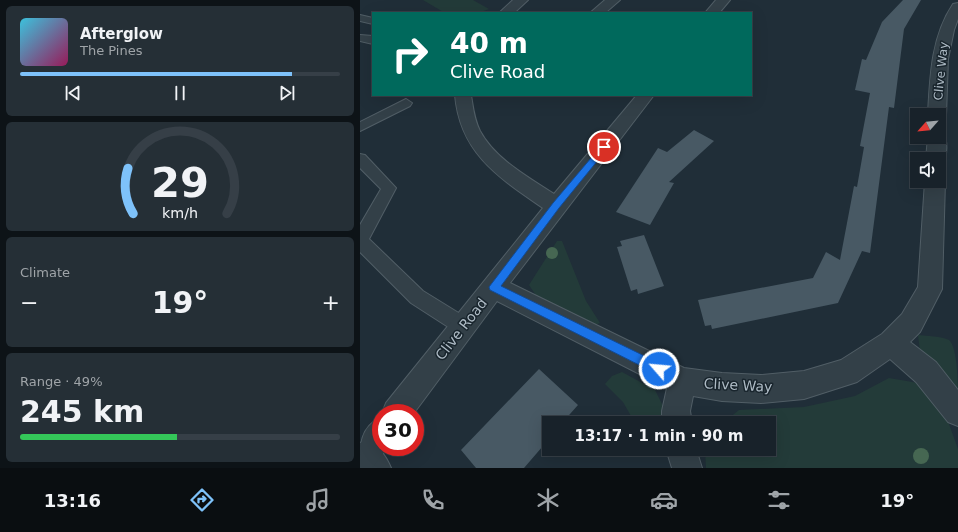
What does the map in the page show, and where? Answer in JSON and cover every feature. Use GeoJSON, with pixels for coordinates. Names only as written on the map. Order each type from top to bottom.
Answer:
{"type":"FeatureCollection","features":[{"type":"Feature","properties":{"kind":"street"},"geometry":{"type":"LineString","coordinates":[[509,12],[521,0]]}},
{"type":"Feature","properties":{"kind":"street"},"geometry":{"type":"LineString","coordinates":[[598,12],[613,0]]}},
{"type":"Feature","properties":{"kind":"street"},"geometry":{"type":"LineString","coordinates":[[713,12],[723,0]]}},
{"type":"Feature","properties":{"kind":"street","name":"Clive Way"},"geometry":{"type":"LineString","coordinates":[[937,108],[938,87],[946,30],[958,7]]}},
{"type":"Feature","properties":{"kind":"street"},"geometry":{"type":"LineString","coordinates":[[463,96],[465,114],[474,138],[491,158],[512,176],[556,206]]}},
{"type":"Feature","properties":{"kind":"street","name":"Clive Road"},"geometry":{"type":"LineString","coordinates":[[403,404],[556,206],[645,96]]}},
{"type":"Feature","properties":{"kind":"street","name":"Clive Way"},"geometry":{"type":"LineString","coordinates":[[494,287],[682,381],[722,387],[761,389],[804,385],[847,372],[891,343],[911,323],[930,289],[935,188]]}},
{"type":"Feature","properties":{"kind":"street"},"geometry":{"type":"LineString","coordinates":[[891,343],[926,372],[958,412]]}},
{"type":"Feature","properties":{"kind":"street"},"geometry":{"type":"LineString","coordinates":[[676,416],[682,381]]}},
{"type":"Feature","properties":{"kind":"street"},"geometry":{"type":"LineString","coordinates":[[683,456],[687,468]]}},
{"type":"Feature","properties":{"kind":"lane"},"geometry":{"type":"LineString","coordinates":[[360,18],[372,21]]}},
{"type":"Feature","properties":{"kind":"lane"},"geometry":{"type":"LineString","coordinates":[[360,38],[368,38],[372,40]]}},
{"type":"Feature","properties":{"kind":"lane"},"geometry":{"type":"LineString","coordinates":[[360,126],[406,103]]}},
{"type":"Feature","properties":{"kind":"lane"},"geometry":{"type":"LineString","coordinates":[[360,159],[389,188],[360,240],[417,297],[463,326]]}},
{"type":"Feature","properties":{"kind":"green space"},"geometry":{"type":"Polygon","coordinates":[[[423,0],[473,0],[489,9],[481,12],[443,12],[423,0]]]}},
{"type":"Feature","properties":{"kind":"green space"},"geometry":{"type":"Polygon","coordinates":[[[557,241],[562,241],[586,301],[600,323],[595,325],[539,300],[529,285],[557,241]]]}},
{"type":"Feature","properties":{"kind":"green space"},"geometry":{"type":"Polygon","coordinates":[[[918,335],[942,338],[949,340],[952,344],[957,368],[958,399],[920,351],[918,335]]]}},
{"type":"Feature","properties":{"kind":"green space"},"geometry":{"type":"Polygon","coordinates":[[[622,372],[655,390],[666,412],[666,416],[631,416],[623,402],[605,384],[612,376],[622,372]]]}},
{"type":"Feature","properties":{"kind":"green space"},"geometry":{"type":"Polygon","coordinates":[[[889,378],[918,383],[941,402],[958,449],[958,468],[706,468],[705,456],[776,456],[776,416],[732,416],[739,410],[804,407],[855,396],[889,378]]]}},
{"type":"Feature","properties":{"kind":"building"},"geometry":{"type":"Polygon","coordinates":[[[903,0],[921,0],[904,29],[894,108],[889,107],[870,253],[862,251],[838,303],[712,329],[711,325],[705,326],[698,300],[813,278],[826,252],[840,260],[854,186],[857,187],[864,147],[860,146],[870,93],[855,90],[862,59],[866,60],[882,22],[903,0]]]}},
{"type":"Feature","properties":{"kind":"building"},"geometry":{"type":"Polygon","coordinates":[[[694,130],[714,141],[669,182],[674,183],[650,225],[616,212],[658,148],[667,152],[694,130]]]}},
{"type":"Feature","properties":{"kind":"building"},"geometry":{"type":"Polygon","coordinates":[[[644,235],[664,286],[638,294],[637,289],[631,291],[617,247],[622,246],[620,241],[644,235]]]}},
{"type":"Feature","properties":{"kind":"building"},"geometry":{"type":"Polygon","coordinates":[[[539,369],[578,405],[568,416],[542,416],[542,447],[524,468],[476,468],[461,450],[539,369]]]}},
{"type":"Feature","properties":{"kind":"route"},"geometry":{"type":"LineString","coordinates":[[604,147],[556,206],[494,287],[659,369]]}}]}
